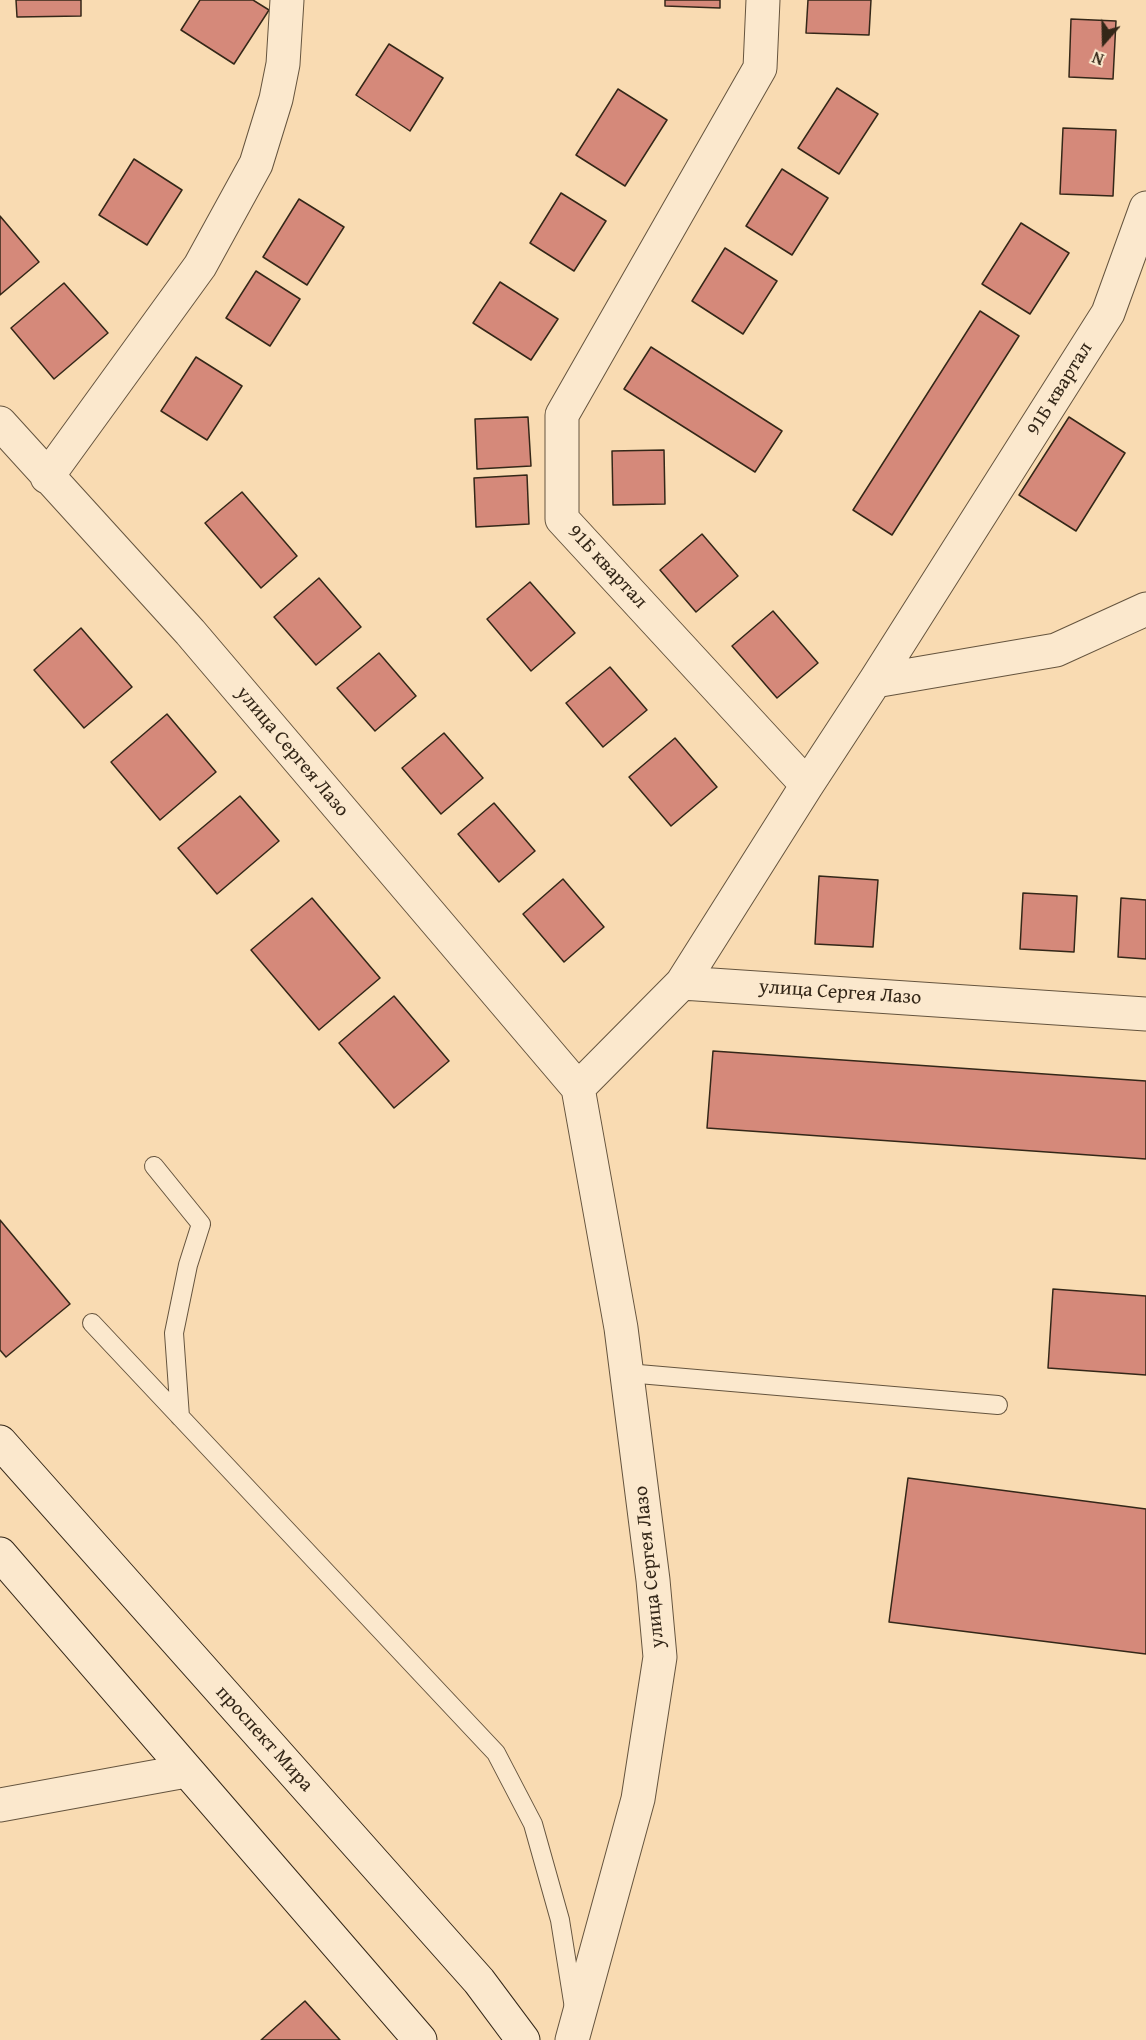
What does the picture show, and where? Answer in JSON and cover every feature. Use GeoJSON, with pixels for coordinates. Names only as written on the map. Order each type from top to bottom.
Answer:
{"type":"FeatureCollection","features":[{"type":"Feature","properties":{"kind":"street"},"geometry":{"type":"LineString","coordinates":[[47,477],[200,266],[256,164],[276,99],[283,64],[286,0]]}},
{"type":"Feature","properties":{"kind":"street","name":"91Б квартал"},"geometry":{"type":"LineString","coordinates":[[763,0],[760,68],[562,415],[562,519],[807,785],[1108,313],[1146,208]]}},
{"type":"Feature","properties":{"kind":"street","name":"улица Сергея Лазо"},"geometry":{"type":"LineString","coordinates":[[0,423],[190,632],[578,1088],[621,1328],[653,1580],[660,1657],[638,1799],[574,2032]]}},
{"type":"Feature","properties":{"kind":"street"},"geometry":{"type":"LineString","coordinates":[[875,681],[1056,650],[1146,609]]}},
{"type":"Feature","properties":{"kind":"street"},"geometry":{"type":"LineString","coordinates":[[578,1088],[682,983],[807,785]]}},
{"type":"Feature","properties":{"kind":"street","name":"улица Сергея Лазо"},"geometry":{"type":"LineString","coordinates":[[682,983],[1146,1014]]}},
{"type":"Feature","properties":{"kind":"street","name":"проспект Мира"},"geometry":{"type":"LineString","coordinates":[[0,1442],[480,1981],[522,2040]]}},
{"type":"Feature","properties":{"kind":"street"},"geometry":{"type":"LineString","coordinates":[[0,1554],[420,2040]]}},
{"type":"Feature","properties":{"kind":"street"},"geometry":{"type":"LineString","coordinates":[[0,1805],[186,1771]]}},
{"type":"Feature","properties":{"kind":"lane"},"geometry":{"type":"LineString","coordinates":[[154,1166],[201,1224],[188,1265],[174,1333],[180,1417]]}},
{"type":"Feature","properties":{"kind":"lane"},"geometry":{"type":"LineString","coordinates":[[92,1323],[496,1753],[533,1824],[560,1920],[574,2032]]}},
{"type":"Feature","properties":{"kind":"lane"},"geometry":{"type":"LineString","coordinates":[[627,1373],[998,1405]]}},
{"type":"Feature","properties":{"kind":"building"},"geometry":{"type":"Polygon","coordinates":[[[16,0],[81,0],[81,16],[17,17],[16,0]]]}},
{"type":"Feature","properties":{"kind":"building"},"geometry":{"type":"Polygon","coordinates":[[[200,0],[253,0],[269,10],[234,64],[181,30],[200,0]]]}},
{"type":"Feature","properties":{"kind":"building"},"geometry":{"type":"Polygon","coordinates":[[[665,0],[720,0],[720,8],[665,6],[665,0]]]}},
{"type":"Feature","properties":{"kind":"building"},"geometry":{"type":"Polygon","coordinates":[[[808,0],[871,0],[869,35],[806,33],[808,0]]]}},
{"type":"Feature","properties":{"kind":"building"},"geometry":{"type":"Polygon","coordinates":[[[1071,19],[1116,21],[1113,79],[1069,77],[1071,19]]]}},
{"type":"Feature","properties":{"kind":"building"},"geometry":{"type":"Polygon","coordinates":[[[389,44],[443,78],[410,131],[356,95],[389,44]]]}},
{"type":"Feature","properties":{"kind":"building"},"geometry":{"type":"Polygon","coordinates":[[[837,88],[878,114],[839,174],[798,148],[837,88]]]}},
{"type":"Feature","properties":{"kind":"building"},"geometry":{"type":"Polygon","coordinates":[[[618,89],[667,120],[625,186],[576,155],[618,89]]]}},
{"type":"Feature","properties":{"kind":"building"},"geometry":{"type":"Polygon","coordinates":[[[1063,128],[1116,130],[1113,196],[1060,194],[1063,128]]]}},
{"type":"Feature","properties":{"kind":"building"},"geometry":{"type":"Polygon","coordinates":[[[134,159],[182,190],[147,245],[99,215],[134,159]]]}},
{"type":"Feature","properties":{"kind":"building"},"geometry":{"type":"Polygon","coordinates":[[[782,169],[828,198],[792,255],[746,226],[782,169]]]}},
{"type":"Feature","properties":{"kind":"building"},"geometry":{"type":"Polygon","coordinates":[[[561,193],[606,221],[574,271],[530,243],[561,193]]]}},
{"type":"Feature","properties":{"kind":"building"},"geometry":{"type":"Polygon","coordinates":[[[299,199],[344,227],[307,285],[263,257],[299,199]]]}},
{"type":"Feature","properties":{"kind":"building"},"geometry":{"type":"Polygon","coordinates":[[[0,216],[39,262],[0,295],[0,216]]]}},
{"type":"Feature","properties":{"kind":"building"},"geometry":{"type":"Polygon","coordinates":[[[1021,223],[1069,253],[1030,314],[982,284],[1021,223]]]}},
{"type":"Feature","properties":{"kind":"building"},"geometry":{"type":"Polygon","coordinates":[[[725,248],[777,281],[743,334],[692,301],[725,248]]]}},
{"type":"Feature","properties":{"kind":"building"},"geometry":{"type":"Polygon","coordinates":[[[256,271],[300,299],[270,346],[226,318],[256,271]]]}},
{"type":"Feature","properties":{"kind":"building"},"geometry":{"type":"Polygon","coordinates":[[[500,282],[558,319],[531,360],[473,323],[500,282]]]}},
{"type":"Feature","properties":{"kind":"building"},"geometry":{"type":"Polygon","coordinates":[[[64,283],[108,333],[54,379],[11,328],[64,283]]]}},
{"type":"Feature","properties":{"kind":"building"},"geometry":{"type":"Polygon","coordinates":[[[980,311],[1019,336],[892,535],[853,510],[980,311]]]}},
{"type":"Feature","properties":{"kind":"building"},"geometry":{"type":"Polygon","coordinates":[[[651,347],[782,431],[755,472],[624,389],[651,347]]]}},
{"type":"Feature","properties":{"kind":"building"},"geometry":{"type":"Polygon","coordinates":[[[196,357],[242,386],[207,440],[161,411],[196,357]]]}},
{"type":"Feature","properties":{"kind":"building"},"geometry":{"type":"Polygon","coordinates":[[[528,417],[531,466],[477,469],[475,419],[528,417]]]}},
{"type":"Feature","properties":{"kind":"building"},"geometry":{"type":"Polygon","coordinates":[[[1069,417],[1125,453],[1076,531],[1019,495],[1069,417]]]}},
{"type":"Feature","properties":{"kind":"building"},"geometry":{"type":"Polygon","coordinates":[[[664,450],[665,504],[613,505],[612,451],[664,450]]]}},
{"type":"Feature","properties":{"kind":"building"},"geometry":{"type":"Polygon","coordinates":[[[527,475],[529,524],[476,527],[474,478],[527,475]]]}},
{"type":"Feature","properties":{"kind":"building"},"geometry":{"type":"Polygon","coordinates":[[[242,492],[297,556],[261,588],[205,523],[242,492]]]}},
{"type":"Feature","properties":{"kind":"building"},"geometry":{"type":"Polygon","coordinates":[[[702,534],[738,576],[696,612],[660,570],[702,534]]]}},
{"type":"Feature","properties":{"kind":"building"},"geometry":{"type":"Polygon","coordinates":[[[319,578],[361,627],[316,665],[274,617],[319,578]]]}},
{"type":"Feature","properties":{"kind":"building"},"geometry":{"type":"Polygon","coordinates":[[[530,582],[575,633],[531,671],[487,619],[530,582]]]}},
{"type":"Feature","properties":{"kind":"building"},"geometry":{"type":"Polygon","coordinates":[[[773,611],[818,663],[777,698],[732,646],[773,611]]]}},
{"type":"Feature","properties":{"kind":"building"},"geometry":{"type":"Polygon","coordinates":[[[81,628],[132,687],[84,728],[34,670],[81,628]]]}},
{"type":"Feature","properties":{"kind":"building"},"geometry":{"type":"Polygon","coordinates":[[[379,653],[416,696],[375,731],[337,688],[379,653]]]}},
{"type":"Feature","properties":{"kind":"building"},"geometry":{"type":"Polygon","coordinates":[[[610,667],[647,710],[603,747],[566,703],[610,667]]]}},
{"type":"Feature","properties":{"kind":"building"},"geometry":{"type":"Polygon","coordinates":[[[167,714],[216,772],[160,820],[111,762],[167,714]]]}},
{"type":"Feature","properties":{"kind":"building"},"geometry":{"type":"Polygon","coordinates":[[[444,733],[483,778],[441,814],[402,768],[444,733]]]}},
{"type":"Feature","properties":{"kind":"building"},"geometry":{"type":"Polygon","coordinates":[[[675,738],[717,787],[671,826],[629,777],[675,738]]]}},
{"type":"Feature","properties":{"kind":"building"},"geometry":{"type":"Polygon","coordinates":[[[240,796],[279,841],[217,894],[178,848],[240,796]]]}},
{"type":"Feature","properties":{"kind":"building"},"geometry":{"type":"Polygon","coordinates":[[[494,803],[535,851],[499,882],[458,834],[494,803]]]}},
{"type":"Feature","properties":{"kind":"building"},"geometry":{"type":"Polygon","coordinates":[[[819,876],[878,880],[873,947],[815,944],[819,876]]]}},
{"type":"Feature","properties":{"kind":"building"},"geometry":{"type":"Polygon","coordinates":[[[563,879],[604,927],[564,962],[523,914],[563,879]]]}},
{"type":"Feature","properties":{"kind":"building"},"geometry":{"type":"Polygon","coordinates":[[[1023,893],[1077,896],[1074,952],[1020,949],[1023,893]]]}},
{"type":"Feature","properties":{"kind":"building"},"geometry":{"type":"Polygon","coordinates":[[[312,898],[380,978],[319,1030],[251,950],[312,898]]]}},
{"type":"Feature","properties":{"kind":"building"},"geometry":{"type":"Polygon","coordinates":[[[1121,898],[1146,900],[1146,959],[1118,957],[1121,898]]]}},
{"type":"Feature","properties":{"kind":"building"},"geometry":{"type":"Polygon","coordinates":[[[394,996],[449,1061],[394,1108],[339,1043],[394,996]]]}},
{"type":"Feature","properties":{"kind":"building"},"geometry":{"type":"Polygon","coordinates":[[[713,1051],[1146,1081],[1146,1159],[707,1128],[713,1051]]]}},
{"type":"Feature","properties":{"kind":"building"},"geometry":{"type":"Polygon","coordinates":[[[0,1220],[70,1304],[6,1357],[0,1350],[0,1220]]]}},
{"type":"Feature","properties":{"kind":"building"},"geometry":{"type":"Polygon","coordinates":[[[1053,1289],[1146,1296],[1146,1375],[1048,1368],[1053,1289]]]}},
{"type":"Feature","properties":{"kind":"building"},"geometry":{"type":"Polygon","coordinates":[[[908,1478],[1146,1509],[1146,1654],[889,1622],[908,1478]]]}},
{"type":"Feature","properties":{"kind":"building"},"geometry":{"type":"Polygon","coordinates":[[[305,2001],[340,2040],[261,2040],[305,2001]]]}}]}
